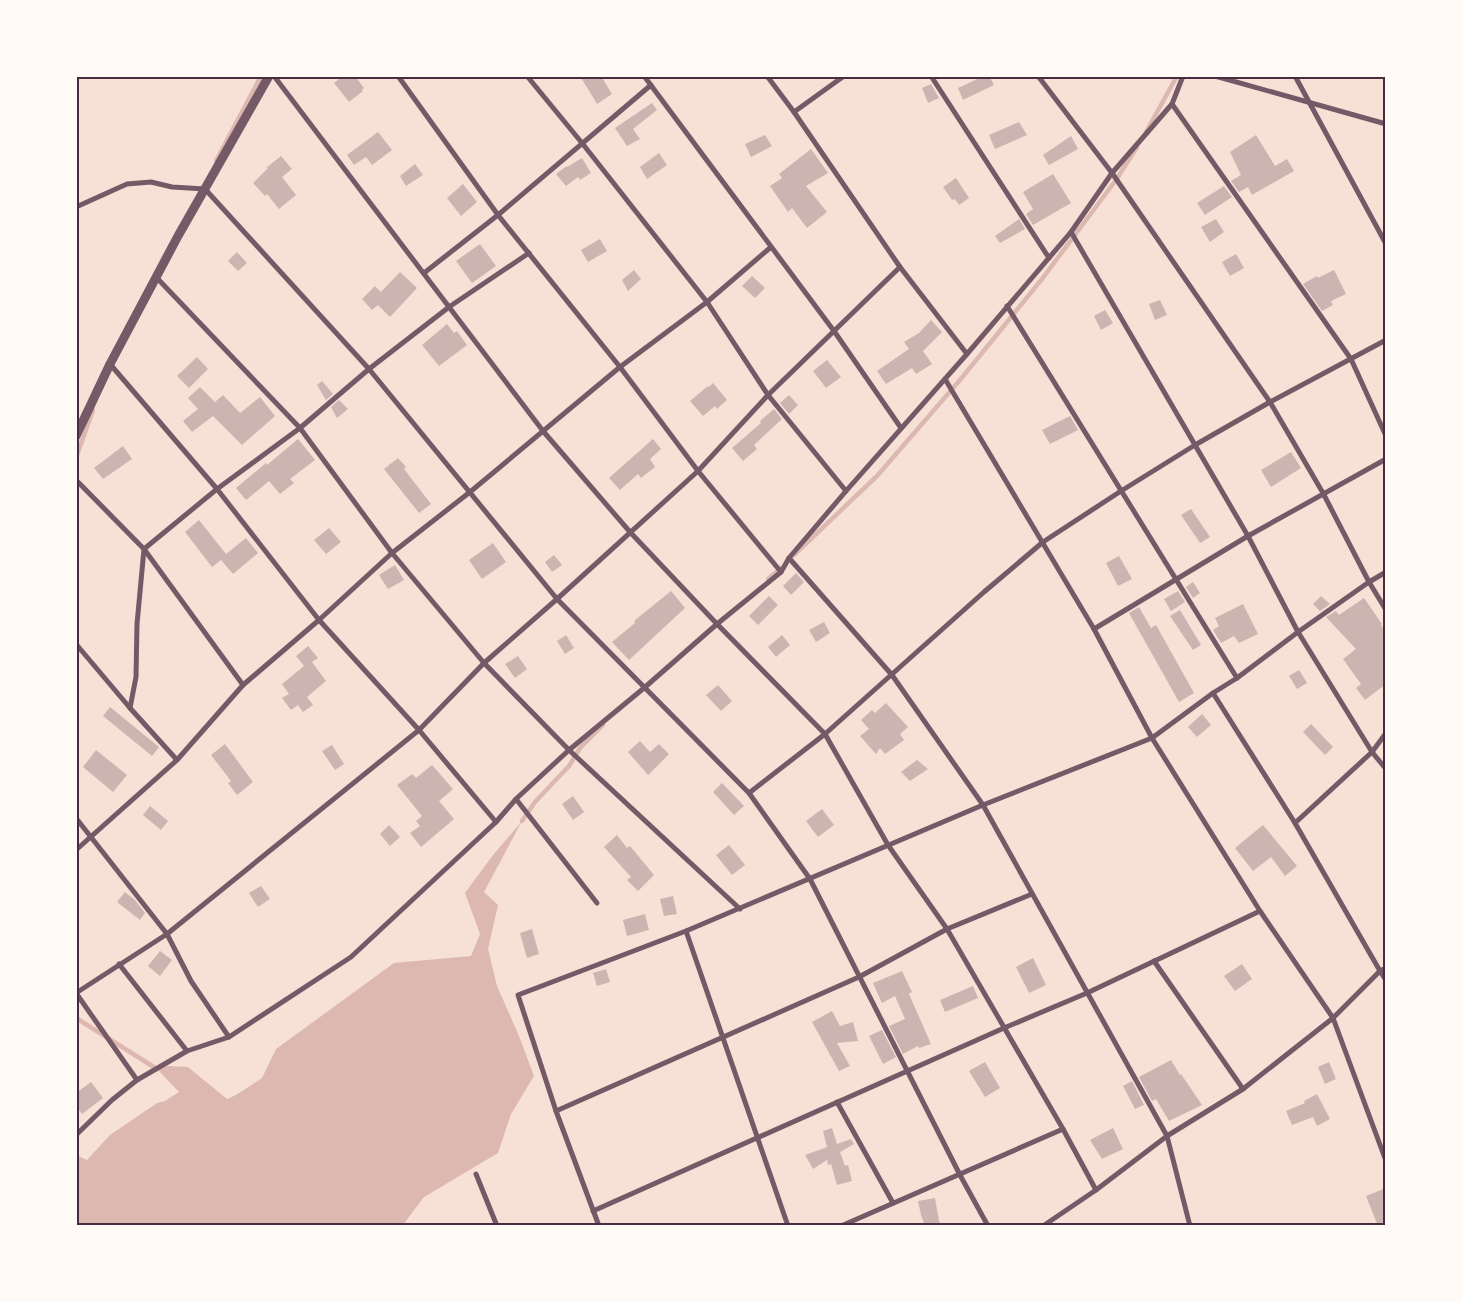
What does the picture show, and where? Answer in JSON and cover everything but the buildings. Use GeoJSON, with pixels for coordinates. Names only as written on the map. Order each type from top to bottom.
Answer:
{"type":"FeatureCollection","features":[{"type":"Feature","properties":{"kind":"street"},"geometry":{"type":"LineString","coordinates":[[76,436],[110,364],[156,277],[269,76]]}},
{"type":"Feature","properties":{"kind":"street"},"geometry":{"type":"LineString","coordinates":[[274,76],[543,431],[630,532],[825,734],[888,845],[947,930],[1063,1129],[1096,1190]]}},
{"type":"Feature","properties":{"kind":"street"},"geometry":{"type":"LineString","coordinates":[[398,76],[498,215],[620,367],[698,470],[781,572]]}},
{"type":"Feature","properties":{"kind":"street"},"geometry":{"type":"LineString","coordinates":[[527,76],[707,302],[768,395],[846,491]]}},
{"type":"Feature","properties":{"kind":"street"},"geometry":{"type":"LineString","coordinates":[[644,76],[834,331],[901,428]]}},
{"type":"Feature","properties":{"kind":"street"},"geometry":{"type":"LineString","coordinates":[[767,76],[794,112],[900,267],[967,354]]}},
{"type":"Feature","properties":{"kind":"street"},"geometry":{"type":"LineString","coordinates":[[794,112],[844,76]]}},
{"type":"Feature","properties":{"kind":"street"},"geometry":{"type":"LineString","coordinates":[[931,76],[1049,258]]}},
{"type":"Feature","properties":{"kind":"street"},"geometry":{"type":"LineString","coordinates":[[1038,76],[1112,173],[1270,402],[1323,493],[1369,582],[1386,610]]}},
{"type":"Feature","properties":{"kind":"street"},"geometry":{"type":"LineString","coordinates":[[76,1135],[112,1100],[137,1080],[187,1051],[229,1037],[351,957],[496,822],[516,799],[569,750],[781,572],[789,558],[846,491],[1071,232],[1112,173],[1172,104],[1183,76]]}},
{"type":"Feature","properties":{"kind":"street"},"geometry":{"type":"LineString","coordinates":[[1215,76],[1386,124]]}},
{"type":"Feature","properties":{"kind":"street"},"geometry":{"type":"LineString","coordinates":[[1295,76],[1386,244]]}},
{"type":"Feature","properties":{"kind":"street"},"geometry":{"type":"LineString","coordinates":[[424,273],[498,215],[650,85]]}},
{"type":"Feature","properties":{"kind":"street"},"geometry":{"type":"LineString","coordinates":[[1172,104],[1351,359],[1386,436]]}},
{"type":"Feature","properties":{"kind":"street"},"geometry":{"type":"LineString","coordinates":[[76,207],[127,184],[151,182],[172,187],[205,189],[369,369],[557,599],[749,793],[810,879],[960,1175],[988,1226]]}},
{"type":"Feature","properties":{"kind":"street"},"geometry":{"type":"LineString","coordinates":[[1071,232],[1248,536],[1298,632],[1372,752],[1386,769]]}},
{"type":"Feature","properties":{"kind":"street"},"geometry":{"type":"LineString","coordinates":[[76,850],[177,760],[243,685],[392,554],[470,492],[620,367],[707,302],[771,247]]}},
{"type":"Feature","properties":{"kind":"street"},"geometry":{"type":"LineString","coordinates":[[130,708],[136,677],[137,624],[144,549],[217,489],[300,428],[369,369],[449,307],[529,253]]}},
{"type":"Feature","properties":{"kind":"street"},"geometry":{"type":"LineString","coordinates":[[137,1080],[76,993],[167,934],[419,730],[484,662],[557,599],[698,470],[768,395],[900,267]]}},
{"type":"Feature","properties":{"kind":"street"},"geometry":{"type":"LineString","coordinates":[[156,277],[300,428],[392,554],[484,662],[569,750],[740,909]]}},
{"type":"Feature","properties":{"kind":"street"},"geometry":{"type":"LineString","coordinates":[[1007,306],[1237,678]]}},
{"type":"Feature","properties":{"kind":"street"},"geometry":{"type":"LineString","coordinates":[[749,793],[825,734],[1043,542],[1195,445],[1270,402],[1386,340]]}},
{"type":"Feature","properties":{"kind":"street"},"geometry":{"type":"LineString","coordinates":[[110,364],[217,489],[318,620],[419,730],[496,822]]}},
{"type":"Feature","properties":{"kind":"street"},"geometry":{"type":"LineString","coordinates":[[945,379],[1094,628],[1152,738],[1260,911],[1333,1018],[1386,1161]]}},
{"type":"Feature","properties":{"kind":"street"},"geometry":{"type":"LineString","coordinates":[[1094,628],[1248,536],[1386,459]]}},
{"type":"Feature","properties":{"kind":"street"},"geometry":{"type":"LineString","coordinates":[[76,480],[144,549],[243,685]]}},
{"type":"Feature","properties":{"kind":"street"},"geometry":{"type":"LineString","coordinates":[[789,558],[892,675],[983,805],[1167,1136],[1190,1226]]}},
{"type":"Feature","properties":{"kind":"street"},"geometry":{"type":"LineString","coordinates":[[598,1226],[556,1111],[518,995],[686,931],[983,805],[1152,738],[1298,632],[1386,572]]}},
{"type":"Feature","properties":{"kind":"street"},"geometry":{"type":"LineString","coordinates":[[76,644],[177,760]]}},
{"type":"Feature","properties":{"kind":"street"},"geometry":{"type":"LineString","coordinates":[[1213,693],[1295,823],[1386,980]]}},
{"type":"Feature","properties":{"kind":"street"},"geometry":{"type":"LineString","coordinates":[[1295,823],[1372,752],[1386,733]]}},
{"type":"Feature","properties":{"kind":"street"},"geometry":{"type":"LineString","coordinates":[[516,799],[598,903]]}},
{"type":"Feature","properties":{"kind":"street"},"geometry":{"type":"LineString","coordinates":[[76,818],[167,934],[191,981],[229,1037]]}},
{"type":"Feature","properties":{"kind":"street"},"geometry":{"type":"LineString","coordinates":[[556,1111],[860,978],[947,930],[1032,894]]}},
{"type":"Feature","properties":{"kind":"street"},"geometry":{"type":"LineString","coordinates":[[593,1211],[1087,993],[1260,911]]}},
{"type":"Feature","properties":{"kind":"street"},"geometry":{"type":"LineString","coordinates":[[686,931],[788,1226]]}},
{"type":"Feature","properties":{"kind":"street"},"geometry":{"type":"LineString","coordinates":[[1154,961],[1243,1089]]}},
{"type":"Feature","properties":{"kind":"street"},"geometry":{"type":"LineString","coordinates":[[119,964],[187,1051]]}},
{"type":"Feature","properties":{"kind":"street"},"geometry":{"type":"LineString","coordinates":[[1043,1226],[1096,1190],[1167,1136],[1243,1089],[1333,1018],[1380,971],[1386,968]]}},
{"type":"Feature","properties":{"kind":"street"},"geometry":{"type":"LineString","coordinates":[[837,1102],[893,1203]]}},
{"type":"Feature","properties":{"kind":"street"},"geometry":{"type":"LineString","coordinates":[[841,1226],[1063,1129]]}},
{"type":"Feature","properties":{"kind":"street"},"geometry":{"type":"LineString","coordinates":[[476,1174],[497,1226]]}},
{"type":"Feature","properties":{"kind":"shaded area"},"geometry":{"type":"Polygon","coordinates":[[[522,821],[484,892],[498,905],[488,949],[497,986],[534,1076],[511,1114],[498,1153],[424,1197],[402,1226],[76,1226],[76,1155],[87,1160],[110,1135],[157,1103],[165,1101],[179,1092],[157,1069],[167,1066],[188,1067],[227,1099],[262,1078],[276,1049],[394,963],[471,956],[480,934],[465,893],[493,855],[522,821]]]}},
{"type":"Feature","properties":{"kind":"waterway"},"geometry":{"type":"LineString","coordinates":[[216,161],[261,76]]}},
{"type":"Feature","properties":{"kind":"waterway"},"geometry":{"type":"LineString","coordinates":[[1146,132],[1177,76]]}},
{"type":"Feature","properties":{"kind":"waterway"},"geometry":{"type":"LineString","coordinates":[[794,555],[877,476],[960,380],[1042,279],[1116,180],[1137,147]]}},
{"type":"Feature","properties":{"kind":"waterway"},"geometry":{"type":"LineString","coordinates":[[76,458],[93,410]]}},
{"type":"Feature","properties":{"kind":"waterway"},"geometry":{"type":"LineString","coordinates":[[768,579],[781,568]]}},
{"type":"Feature","properties":{"kind":"waterway"},"geometry":{"type":"LineString","coordinates":[[522,821],[535,802],[569,766],[580,748],[603,725]]}},
{"type":"Feature","properties":{"kind":"waterway"},"geometry":{"type":"LineString","coordinates":[[76,1018],[157,1069]]}}]}
